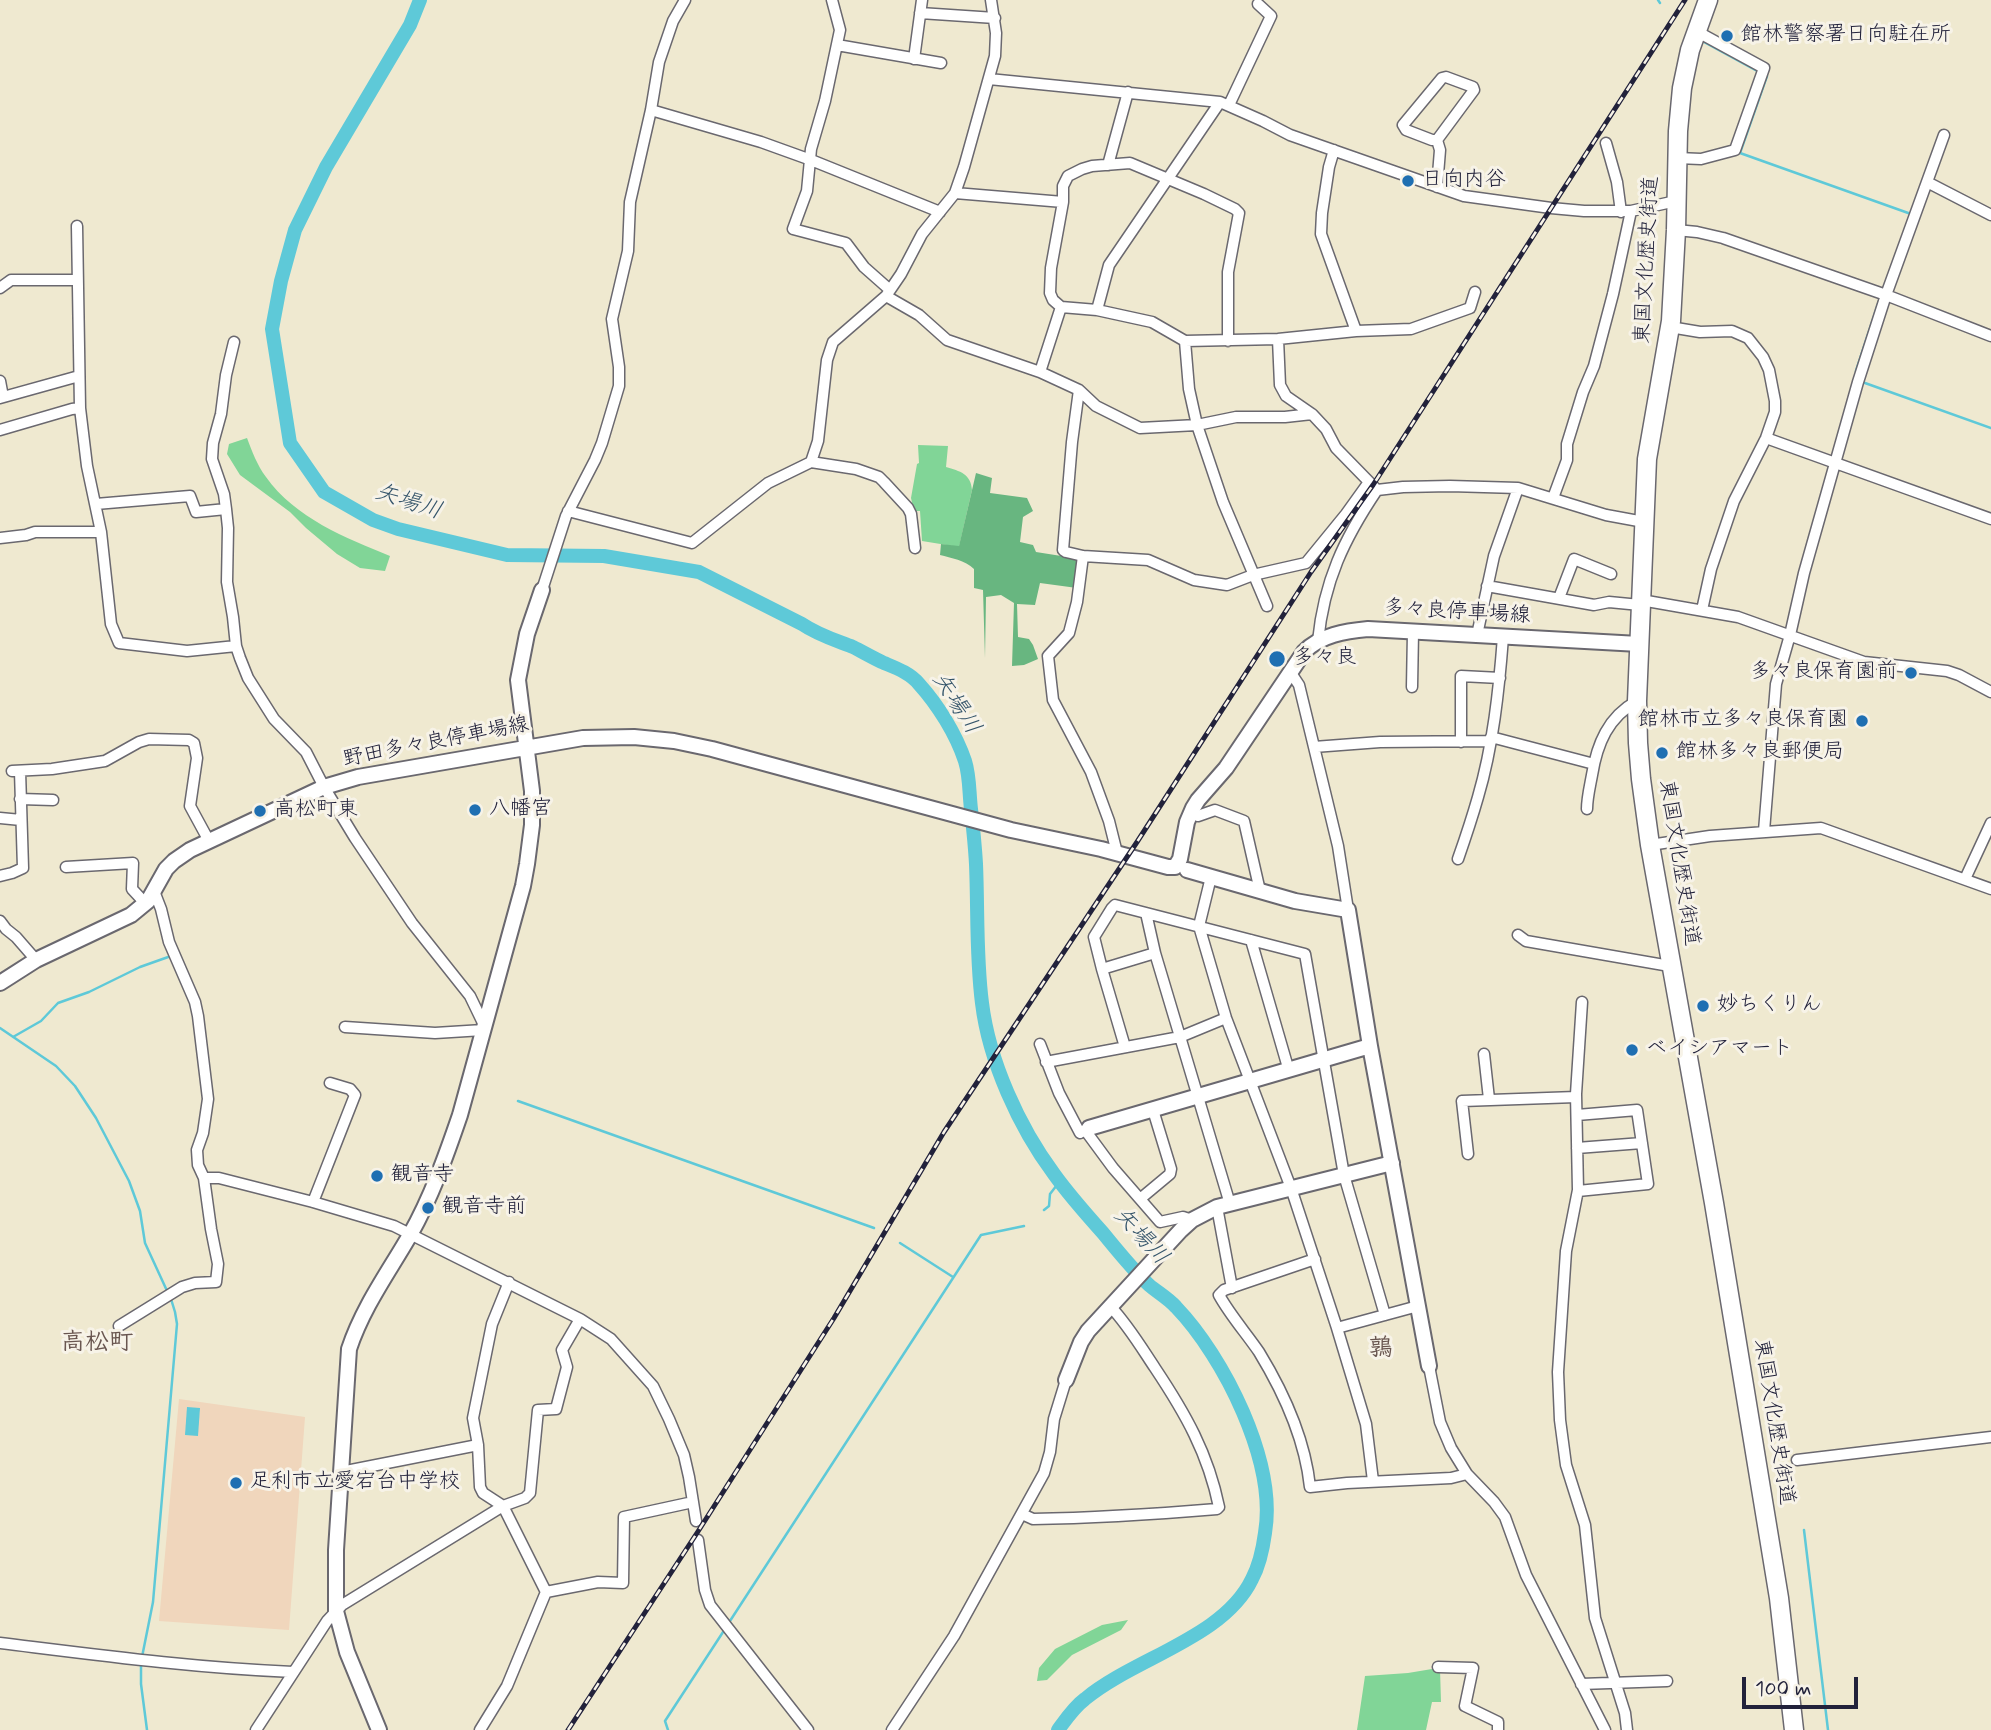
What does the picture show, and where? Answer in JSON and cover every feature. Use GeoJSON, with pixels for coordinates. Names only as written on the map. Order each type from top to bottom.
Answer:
{"type":"FeatureCollection","features":[{"type":"Feature","properties":{"kind":"highway","name":"東国文化歴史街道"},"geometry":{"type":"LineString","coordinates":[[1708,0],[1696,31],[1682,88],[1670,327],[1648,448],[1637,701],[1641,779],[1650,845],[1714,1203],[1777,1586],[1794,1730]]}},
{"type":"Feature","properties":{"kind":"street"},"geometry":{"type":"LineString","coordinates":[[379,1730],[347,1652],[336,1611],[335,1573],[349,1349],[369,1301],[411,1233],[449,1148],[523,886],[533,811],[528,747],[518,680],[527,634],[567,513],[595,460],[619,386],[620,367],[612,329],[612,312],[628,251],[630,202],[659,62],[673,21],[685,0]]}},
{"type":"Feature","properties":{"kind":"street"},"geometry":{"type":"LineString","coordinates":[[832,0],[840,30],[825,101],[811,149],[807,191],[793,229],[846,243],[864,268],[888,293],[952,342],[1040,372],[1079,390],[1097,406],[1140,428],[1197,425],[1236,417],[1312,414]]}},
{"type":"Feature","properties":{"kind":"street"},"geometry":{"type":"LineString","coordinates":[[914,59],[922,0]]}},
{"type":"Feature","properties":{"kind":"street"},"geometry":{"type":"LineString","coordinates":[[811,462],[818,441],[831,346],[837,337],[888,293],[922,234],[955,193],[996,48],[995,18],[991,0]]}},
{"type":"Feature","properties":{"kind":"street"},"geometry":{"type":"LineString","coordinates":[[1097,310],[1109,265],[1167,179],[1225,104],[1271,16],[1258,4]]}},
{"type":"Feature","properties":{"kind":"street"},"geometry":{"type":"LineString","coordinates":[[920,13],[995,18]]}},
{"type":"Feature","properties":{"kind":"street"},"geometry":{"type":"LineString","coordinates":[[1677,158],[1701,159],[1735,150],[1764,68],[1696,31]]}},
{"type":"Feature","properties":{"kind":"street"},"geometry":{"type":"LineString","coordinates":[[837,45],[941,63]]}},
{"type":"Feature","properties":{"kind":"street"},"geometry":{"type":"LineString","coordinates":[[1443,78],[1473,88],[1474,90],[1437,140],[1406,130],[1403,125],[1443,78]]}},
{"type":"Feature","properties":{"kind":"street"},"geometry":{"type":"LineString","coordinates":[[989,79],[1225,104],[1290,135],[1464,195],[1551,208],[1626,211],[1676,201]]}},
{"type":"Feature","properties":{"kind":"street"},"geometry":{"type":"LineString","coordinates":[[1108,165],[1128,92]]}},
{"type":"Feature","properties":{"kind":"street"},"geometry":{"type":"LineString","coordinates":[[651,110],[761,142],[940,212]]}},
{"type":"Feature","properties":{"kind":"street"},"geometry":{"type":"LineString","coordinates":[[1764,831],[1776,684],[1804,573],[1858,382],[1886,295],[1944,135]]}},
{"type":"Feature","properties":{"kind":"street"},"geometry":{"type":"LineString","coordinates":[[1437,140],[1440,149],[1437,187]]}},
{"type":"Feature","properties":{"kind":"street"},"geometry":{"type":"LineString","coordinates":[[1553,498],[1567,460],[1567,444],[1597,355],[1613,294],[1626,211],[1606,143]]}},
{"type":"Feature","properties":{"kind":"street"},"geometry":{"type":"LineString","coordinates":[[1335,150],[1329,167],[1321,234],[1356,331]]}},
{"type":"Feature","properties":{"kind":"street"},"geometry":{"type":"LineString","coordinates":[[1228,341],[1228,272],[1239,214],[1235,209],[1130,163],[1082,169],[1068,176],[1063,186],[1063,202],[1051,268],[1050,293],[1052,300],[1061,307],[1097,310],[1152,322],[1185,341],[1228,341],[1411,329],[1470,308],[1475,292]]}},
{"type":"Feature","properties":{"kind":"street"},"geometry":{"type":"LineString","coordinates":[[1927,182],[1991,215]]}},
{"type":"Feature","properties":{"kind":"street"},"geometry":{"type":"LineString","coordinates":[[955,193],[1063,202]]}},
{"type":"Feature","properties":{"kind":"street"},"geometry":{"type":"LineString","coordinates":[[76,226],[80,408],[87,466],[101,532],[111,624],[120,643],[187,651],[236,646]]}},
{"type":"Feature","properties":{"kind":"street"},"geometry":{"type":"LineString","coordinates":[[1676,230],[1712,234],[1886,295],[1991,336]]}},
{"type":"Feature","properties":{"kind":"street"},"geometry":{"type":"LineString","coordinates":[[0,288],[11,280],[76,280]]}},
{"type":"Feature","properties":{"kind":"street"},"geometry":{"type":"LineString","coordinates":[[1040,372],[1061,307]]}},
{"type":"Feature","properties":{"kind":"street"},"geometry":{"type":"LineString","coordinates":[[1670,327],[1700,332],[1732,331],[1748,338],[1766,363],[1775,401],[1775,412],[1766,438],[1734,501],[1711,569],[1702,610]]}},
{"type":"Feature","properties":{"kind":"street"},"geometry":{"type":"LineString","coordinates":[[1278,339],[1280,385],[1286,396],[1312,414],[1326,429],[1336,447],[1377,490],[1450,486],[1518,488],[1606,515],[1644,522]]}},
{"type":"Feature","properties":{"kind":"street"},"geometry":{"type":"LineString","coordinates":[[1185,341],[1189,389],[1197,425],[1223,502],[1267,606]]}},
{"type":"Feature","properties":{"kind":"street"},"geometry":{"type":"LineString","coordinates":[[233,342],[212,451],[212,465],[222,487],[226,509],[226,582],[236,646],[248,678],[274,719],[306,752],[324,788],[412,923],[470,996],[483,1027]]}},
{"type":"Feature","properties":{"kind":"street"},"geometry":{"type":"LineString","coordinates":[[0,381],[1,397],[79,376]]}},
{"type":"Feature","properties":{"kind":"street"},"geometry":{"type":"LineString","coordinates":[[1079,390],[1063,550],[1066,552],[1083,556],[1148,560],[1194,580],[1227,585],[1253,575],[1306,563],[1368,482]]}},
{"type":"Feature","properties":{"kind":"street"},"geometry":{"type":"LineString","coordinates":[[0,430],[80,408]]}},
{"type":"Feature","properties":{"kind":"street"},"geometry":{"type":"LineString","coordinates":[[1766,438],[1991,519]]}},
{"type":"Feature","properties":{"kind":"street"},"geometry":{"type":"LineString","coordinates":[[567,513],[692,543],[768,483],[811,462],[856,469],[884,482],[911,514],[915,548]]}},
{"type":"Feature","properties":{"kind":"street"},"geometry":{"type":"LineString","coordinates":[[1477,635],[1494,556],[1518,488]]}},
{"type":"Feature","properties":{"kind":"street"},"geometry":{"type":"LineString","coordinates":[[1083,556],[1077,602],[1069,633],[1048,656],[1052,696],[1091,772],[1109,821],[1117,853],[1175,867],[1180,859],[1190,812],[1226,768],[1304,652],[1318,641],[1324,598],[1338,558],[1347,538],[1377,490]]}},
{"type":"Feature","properties":{"kind":"street"},"geometry":{"type":"LineString","coordinates":[[96,504],[190,496],[196,512],[226,509]]}},
{"type":"Feature","properties":{"kind":"street"},"geometry":{"type":"LineString","coordinates":[[0,538],[34,532],[101,532]]}},
{"type":"Feature","properties":{"kind":"street"},"geometry":{"type":"LineString","coordinates":[[1559,598],[1574,559],[1611,574]]}},
{"type":"Feature","properties":{"kind":"street"},"geometry":{"type":"LineString","coordinates":[[1487,586],[1594,604],[1609,601],[1641,603],[1738,617],[1864,662],[1947,671],[1991,692]]}},
{"type":"Feature","properties":{"kind":"street","name":"多々良停車場線"},"geometry":{"type":"LineString","coordinates":[[1318,641],[1358,630],[1381,629],[1639,644]]}},
{"type":"Feature","properties":{"kind":"street"},"geometry":{"type":"LineString","coordinates":[[1412,687],[1413,632]]}},
{"type":"Feature","properties":{"kind":"street"},"geometry":{"type":"LineString","coordinates":[[1458,859],[1479,795],[1491,739],[1503,637]]}},
{"type":"Feature","properties":{"kind":"street"},"geometry":{"type":"LineString","coordinates":[[1291,673],[1299,685],[1338,846],[1370,1046],[1440,1422],[1451,1448],[1467,1474],[1505,1517],[1526,1575],[1605,1730]]}},
{"type":"Feature","properties":{"kind":"street"},"geometry":{"type":"LineString","coordinates":[[1461,742],[1461,676],[1500,678]]}},
{"type":"Feature","properties":{"kind":"street"},"geometry":{"type":"LineString","coordinates":[[1587,809],[1600,741],[1612,720],[1637,701]]}},
{"type":"Feature","properties":{"kind":"street","name":"野田多々良停車場線"},"geometry":{"type":"LineString","coordinates":[[0,983],[36,960],[122,921],[145,903],[174,861],[209,841],[324,788],[382,772],[602,736],[643,737],[712,749],[1004,828],[1117,853]]}},
{"type":"Feature","properties":{"kind":"street"},"geometry":{"type":"LineString","coordinates":[[1314,747],[1491,739],[1594,764]]}},
{"type":"Feature","properties":{"kind":"street"},"geometry":{"type":"LineString","coordinates":[[0,876],[23,868],[16,771],[105,761],[139,742],[149,740],[189,740],[194,743],[197,758],[190,806],[209,841]]}},
{"type":"Feature","properties":{"kind":"street"},"geometry":{"type":"LineString","coordinates":[[20,799],[53,800]]}},
{"type":"Feature","properties":{"kind":"street"},"geometry":{"type":"LineString","coordinates":[[1190,812],[1198,816],[1215,810],[1244,821],[1260,891]]}},
{"type":"Feature","properties":{"kind":"street"},"geometry":{"type":"LineString","coordinates":[[0,818],[21,820]]}},
{"type":"Feature","properties":{"kind":"street"},"geometry":{"type":"LineString","coordinates":[[1965,879],[1991,823]]}},
{"type":"Feature","properties":{"kind":"street"},"geometry":{"type":"LineString","coordinates":[[1650,845],[1764,831],[1821,828],[1991,889]]}},
{"type":"Feature","properties":{"kind":"street"},"geometry":{"type":"LineString","coordinates":[[66,867],[133,863],[132,889],[145,903]]}},
{"type":"Feature","properties":{"kind":"street"},"geometry":{"type":"LineString","coordinates":[[1187,870],[1295,901],[1348,910]]}},
{"type":"Feature","properties":{"kind":"street"},"geometry":{"type":"LineString","coordinates":[[1211,877],[1199,926],[1226,1018],[1291,1188],[1337,1328],[1366,1424],[1373,1482]]}},
{"type":"Feature","properties":{"kind":"street"},"geometry":{"type":"LineString","coordinates":[[119,1326],[188,1285],[216,1282],[218,1264],[204,1178],[198,1165],[197,1150],[203,1133],[208,1099],[198,1016],[195,1002],[169,942],[154,891]]}},
{"type":"Feature","properties":{"kind":"street"},"geometry":{"type":"LineString","coordinates":[[1125,1047],[1094,937],[1112,908],[1118,906],[1305,954],[1344,1175],[1385,1315]]}},
{"type":"Feature","properties":{"kind":"street"},"geometry":{"type":"LineString","coordinates":[[1146,913],[1199,1097],[1223,1206],[1232,1288]]}},
{"type":"Feature","properties":{"kind":"street"},"geometry":{"type":"LineString","coordinates":[[0,921],[36,960]]}},
{"type":"Feature","properties":{"kind":"street"},"geometry":{"type":"LineString","coordinates":[[1518,935],[1525,941],[1664,965],[1671,963]]}},
{"type":"Feature","properties":{"kind":"street"},"geometry":{"type":"LineString","coordinates":[[1251,940],[1289,1071]]}},
{"type":"Feature","properties":{"kind":"street"},"geometry":{"type":"LineString","coordinates":[[1102,969],[1156,953]]}},
{"type":"Feature","properties":{"kind":"street"},"geometry":{"type":"LineString","coordinates":[[1582,1002],[1576,1097],[1578,1191],[1566,1251],[1559,1347],[1561,1439],[1566,1465],[1585,1525],[1595,1618],[1625,1713],[1627,1730]]}},
{"type":"Feature","properties":{"kind":"street"},"geometry":{"type":"LineString","coordinates":[[1046,1062],[1180,1037],[1226,1018]]}},
{"type":"Feature","properties":{"kind":"street"},"geometry":{"type":"LineString","coordinates":[[345,1027],[435,1033],[483,1027]]}},
{"type":"Feature","properties":{"kind":"street"},"geometry":{"type":"LineString","coordinates":[[1040,1044],[1068,1112],[1080,1133],[1370,1046]]}},
{"type":"Feature","properties":{"kind":"street"},"geometry":{"type":"LineString","coordinates":[[1484,1054],[1489,1099]]}},
{"type":"Feature","properties":{"kind":"street"},"geometry":{"type":"LineString","coordinates":[[313,1202],[355,1095],[350,1089],[330,1083]]}},
{"type":"Feature","properties":{"kind":"street"},"geometry":{"type":"LineString","coordinates":[[1468,1154],[1462,1101],[1576,1097]]}},
{"type":"Feature","properties":{"kind":"street"},"geometry":{"type":"LineString","coordinates":[[1140,1199],[1170,1174],[1171,1169],[1153,1110]]}},
{"type":"Feature","properties":{"kind":"street"},"geometry":{"type":"LineString","coordinates":[[1577,1115],[1637,1110],[1648,1184],[1578,1191]]}},
{"type":"Feature","properties":{"kind":"street"},"geometry":{"type":"LineString","coordinates":[[1087,1129],[1113,1168],[1160,1222],[1183,1217],[1192,1220]]}},
{"type":"Feature","properties":{"kind":"street"},"geometry":{"type":"LineString","coordinates":[[1577,1148],[1642,1143]]}},
{"type":"Feature","properties":{"kind":"street"},"geometry":{"type":"LineString","coordinates":[[892,1730],[954,1636],[1023,1514],[1048,1462],[1054,1419],[1081,1342],[1112,1304],[1192,1220],[1223,1206],[1391,1163]]}},
{"type":"Feature","properties":{"kind":"street"},"geometry":{"type":"LineString","coordinates":[[204,1178],[219,1178],[394,1226],[509,1282],[580,1319],[611,1339],[653,1386],[684,1455],[696,1521]]}},
{"type":"Feature","properties":{"kind":"street"},"geometry":{"type":"LineString","coordinates":[[1315,1259],[1220,1292],[1219,1295],[1259,1353],[1290,1412],[1304,1449],[1310,1487],[1451,1478],[1467,1474]]}},
{"type":"Feature","properties":{"kind":"street"},"geometry":{"type":"LineString","coordinates":[[480,1730],[507,1686],[546,1592],[503,1506],[483,1493],[480,1487],[478,1445],[473,1418],[492,1324],[509,1282]]}},
{"type":"Feature","properties":{"kind":"street"},"geometry":{"type":"LineString","coordinates":[[1023,1514],[1033,1519],[1105,1518],[1217,1510],[1219,1507],[1204,1453],[1194,1430],[1112,1304]]}},
{"type":"Feature","properties":{"kind":"street"},"geometry":{"type":"LineString","coordinates":[[1337,1328],[1418,1306]]}},
{"type":"Feature","properties":{"kind":"street"},"geometry":{"type":"LineString","coordinates":[[256,1730],[327,1621],[342,1605],[503,1506],[530,1493],[538,1410],[556,1409],[567,1367],[562,1350],[580,1319]]}},
{"type":"Feature","properties":{"kind":"street"},"geometry":{"type":"LineString","coordinates":[[1797,1460],[1991,1437]]}},
{"type":"Feature","properties":{"kind":"street"},"geometry":{"type":"LineString","coordinates":[[341,1472],[478,1445]]}},
{"type":"Feature","properties":{"kind":"street"},"geometry":{"type":"LineString","coordinates":[[546,1592],[598,1582],[622,1583],[624,1517],[693,1503]]}},
{"type":"Feature","properties":{"kind":"street"},"geometry":{"type":"LineString","coordinates":[[698,1540],[705,1590],[710,1605],[808,1730]]}},
{"type":"Feature","properties":{"kind":"street"},"geometry":{"type":"LineString","coordinates":[[0,1643],[220,1669],[293,1672]]}},
{"type":"Feature","properties":{"kind":"street"},"geometry":{"type":"LineString","coordinates":[[1438,1667],[1473,1668],[1465,1706],[1498,1722],[1498,1730]]}},
{"type":"Feature","properties":{"kind":"street"},"geometry":{"type":"LineString","coordinates":[[1581,1684],[1667,1681]]}},
{"type":"Feature","properties":{"kind":"shaded area","name":"足利市立愛宕台中学校"},"geometry":{"type":"Polygon","coordinates":[[[179,1399],[305,1417],[289,1630],[159,1621],[179,1399]]]}},
{"type":"Feature","properties":{"kind":"green space"},"geometry":{"type":"Polygon","coordinates":[[[247,438],[266,477],[291,504],[322,525],[390,556],[385,571],[360,568],[337,554],[290,512],[240,475],[227,454],[229,444],[247,438]]]}},
{"type":"Feature","properties":{"kind":"green space"},"geometry":{"type":"Polygon","coordinates":[[[918,445],[948,446],[946,467],[960,472],[969,480],[972,490],[959,547],[922,541],[920,511],[914,511],[911,498],[919,463],[918,445]]]}},
{"type":"Feature","properties":{"kind":"green space"},"geometry":{"type":"Polygon","coordinates":[[[976,473],[992,478],[990,493],[1027,498],[1033,511],[1023,517],[1020,542],[1033,545],[1036,552],[1074,558],[1079,563],[1077,588],[1040,583],[1035,605],[1017,604],[1018,637],[1029,639],[1038,659],[1024,665],[1012,666],[1014,603],[1001,595],[986,597],[985,658],[983,590],[974,588],[974,569],[962,561],[940,555],[941,544],[959,546],[976,473]]]}},
{"type":"Feature","properties":{"kind":"green space"},"geometry":{"type":"Polygon","coordinates":[[[1128,1620],[1121,1630],[1072,1655],[1047,1680],[1037,1681],[1039,1668],[1055,1649],[1102,1625],[1128,1620]]]}},
{"type":"Feature","properties":{"kind":"green space"},"geometry":{"type":"Polygon","coordinates":[[[1440,1669],[1441,1702],[1432,1702],[1426,1730],[1357,1730],[1365,1676],[1440,1669]]]}},
{"type":"Feature","properties":{"kind":"water"},"geometry":{"type":"Polygon","coordinates":[[[187,1407],[200,1408],[198,1436],[185,1435],[187,1407]]]}},
{"type":"Feature","properties":{"kind":"waterway","name":"矢場川"},"geometry":{"type":"LineString","coordinates":[[420,0],[410,25],[326,167],[295,230],[272,329],[290,443],[324,492],[373,520],[398,529],[507,555],[604,556],[699,572],[814,631],[903,671],[915,680],[946,720],[967,767],[976,857],[982,1003],[991,1048],[1008,1093],[1041,1156],[1066,1189],[1137,1273],[1173,1304],[1212,1353],[1243,1412],[1255,1443],[1267,1505],[1265,1533],[1257,1568],[1239,1599],[1221,1617],[1200,1632],[1105,1684],[1074,1709],[1058,1730]]}},
{"type":"Feature","properties":{"kind":"waterway"},"geometry":{"type":"LineString","coordinates":[[1704,42],[1759,72]]}},
{"type":"Feature","properties":{"kind":"waterway"},"geometry":{"type":"LineString","coordinates":[[1767,76],[1740,153],[1911,214],[1910,216]]}},
{"type":"Feature","properties":{"kind":"waterway"},"geometry":{"type":"LineString","coordinates":[[1856,371],[1879,301]]}},
{"type":"Feature","properties":{"kind":"waterway"},"geometry":{"type":"LineString","coordinates":[[1865,383],[1991,428]]}},
{"type":"Feature","properties":{"kind":"waterway"},"geometry":{"type":"LineString","coordinates":[[13,1037],[41,1021],[58,1003],[171,956]]}},
{"type":"Feature","properties":{"kind":"waterway"},"geometry":{"type":"LineString","coordinates":[[0,1028],[56,1066],[75,1086],[96,1118],[129,1181],[140,1211],[145,1243],[168,1293]]}},
{"type":"Feature","properties":{"kind":"waterway"},"geometry":{"type":"LineString","coordinates":[[518,1101],[874,1228]]}},
{"type":"Feature","properties":{"kind":"waterway"},"geometry":{"type":"LineString","coordinates":[[1044,1210],[1049,1206],[1050,1194],[1060,1181]]}},
{"type":"Feature","properties":{"kind":"waterway"},"geometry":{"type":"LineString","coordinates":[[728,1624],[981,1235],[1024,1226]]}},
{"type":"Feature","properties":{"kind":"waterway"},"geometry":{"type":"LineString","coordinates":[[900,1243],[953,1277]]}},
{"type":"Feature","properties":{"kind":"waterway"},"geometry":{"type":"LineString","coordinates":[[142,1657],[153,1602],[177,1324],[171,1299]]}},
{"type":"Feature","properties":{"kind":"waterway"},"geometry":{"type":"LineString","coordinates":[[1804,1530],[1828,1730]]}},
{"type":"Feature","properties":{"kind":"waterway"},"geometry":{"type":"LineString","coordinates":[[668,1730],[665,1721],[725,1629]]}},
{"type":"Feature","properties":{"kind":"waterway"},"geometry":{"type":"LineString","coordinates":[[141,1664],[147,1730]]}},
{"type":"Feature","properties":{"kind":"railway"},"geometry":{"type":"LineString","coordinates":[[568,1730],[834,1318],[944,1132],[1137,842],[1311,572],[1373,485],[1685,0]]}},
{"type":"Feature","properties":{"kind":"place","name":"館林警察署日向駐在所"},"geometry":{"type":"Point","coordinates":[1727,36]}},
{"type":"Feature","properties":{"kind":"place","name":"日向内谷"},"geometry":{"type":"Point","coordinates":[1408,181]}},
{"type":"Feature","properties":{"kind":"place","name":"多々良"},"geometry":{"type":"Point","coordinates":[1277,659]}},
{"type":"Feature","properties":{"kind":"place","name":"多々良保育園前"},"geometry":{"type":"Point","coordinates":[1911,673]}},
{"type":"Feature","properties":{"kind":"place","name":"館林市立多々良保育園"},"geometry":{"type":"Point","coordinates":[1862,721]}},
{"type":"Feature","properties":{"kind":"place","name":"館林多々良郵便局"},"geometry":{"type":"Point","coordinates":[1662,753]}},
{"type":"Feature","properties":{"kind":"place","name":"八幡宮"},"geometry":{"type":"Point","coordinates":[475,810]}},
{"type":"Feature","properties":{"kind":"place","name":"高松町東"},"geometry":{"type":"Point","coordinates":[260,811]}},
{"type":"Feature","properties":{"kind":"place","name":"妙ちくりん"},"geometry":{"type":"Point","coordinates":[1703,1006]}},
{"type":"Feature","properties":{"kind":"place","name":"ベイシアマート"},"geometry":{"type":"Point","coordinates":[1632,1050]}},
{"type":"Feature","properties":{"kind":"place","name":"観音寺"},"geometry":{"type":"Point","coordinates":[377,1176]}},
{"type":"Feature","properties":{"kind":"place","name":"観音寺前"},"geometry":{"type":"Point","coordinates":[428,1208]}},
{"type":"Feature","properties":{"kind":"place","name":"足利市立愛宕台中学校"},"geometry":{"type":"Point","coordinates":[236,1483]}},
{"type":"Feature","properties":{"kind":"district","name":"高松町"},"geometry":{"type":"Point","coordinates":[97,1344]}},
{"type":"Feature","properties":{"kind":"district","name":"鶉"},"geometry":{"type":"Point","coordinates":[1381,1350]}}]}
